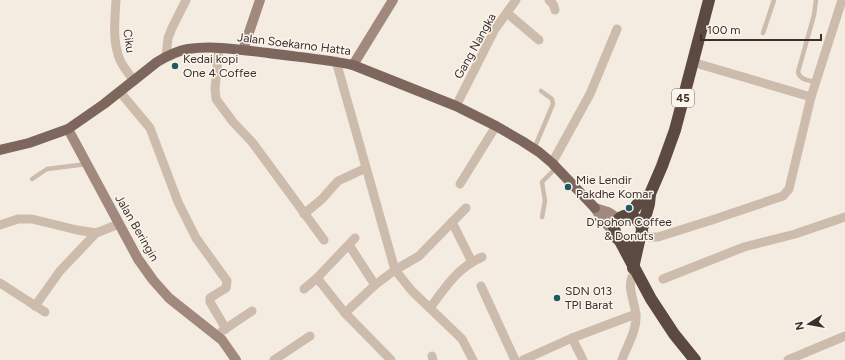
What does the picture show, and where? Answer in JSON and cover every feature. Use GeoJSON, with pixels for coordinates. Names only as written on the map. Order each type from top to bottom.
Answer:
{"type":"FeatureCollection","features":[{"type":"Feature","properties":{"kind":"highway","name":"45"},"geometry":{"type":"LineString","coordinates":[[634,270],[650,194],[675,130],[709,0]]}},
{"type":"Feature","properties":{"kind":"highway","name":"45"},"geometry":{"type":"LineString","coordinates":[[617,237],[616,222],[624,217],[640,201],[650,194]]}},
{"type":"Feature","properties":{"kind":"highway"},"geometry":{"type":"LineString","coordinates":[[617,237],[625,243],[631,243],[636,241],[641,234],[639,221],[633,216],[624,217]]}},
{"type":"Feature","properties":{"kind":"highway"},"geometry":{"type":"LineString","coordinates":[[617,237],[634,270],[674,334],[694,360]]}},
{"type":"Feature","properties":{"kind":"main road","name":"Jalan Soekarno Hatta"},"geometry":{"type":"LineString","coordinates":[[0,150],[30,143],[68,129],[120,92],[166,56],[190,49],[219,48],[243,50],[353,64],[456,106],[496,126],[534,149],[554,165],[595,208]]}},
{"type":"Feature","properties":{"kind":"street","name":"Ciku"},"geometry":{"type":"LineString","coordinates":[[116,0],[116,50],[120,62],[134,81]]}},
{"type":"Feature","properties":{"kind":"street"},"geometry":{"type":"LineString","coordinates":[[166,56],[168,38],[186,0]]}},
{"type":"Feature","properties":{"kind":"street"},"geometry":{"type":"LineString","coordinates":[[243,50],[260,0]]}},
{"type":"Feature","properties":{"kind":"street"},"geometry":{"type":"LineString","coordinates":[[353,64],[393,0]]}},
{"type":"Feature","properties":{"kind":"street","name":"Gang Nangka"},"geometry":{"type":"LineString","coordinates":[[456,106],[495,29],[516,0]]}},
{"type":"Feature","properties":{"kind":"street"},"geometry":{"type":"LineString","coordinates":[[549,0],[553,4],[555,10]]}},
{"type":"Feature","properties":{"kind":"street"},"geometry":{"type":"LineString","coordinates":[[641,234],[650,237],[658,237],[726,216],[783,196],[789,189],[811,96],[842,0]]}},
{"type":"Feature","properties":{"kind":"street"},"geometry":{"type":"LineString","coordinates":[[507,13],[539,40]]}},
{"type":"Feature","properties":{"kind":"street"},"geometry":{"type":"LineString","coordinates":[[554,165],[590,94],[617,28]]}},
{"type":"Feature","properties":{"kind":"street"},"geometry":{"type":"LineString","coordinates":[[219,48],[215,89],[216,99],[233,122],[252,142],[324,240]]}},
{"type":"Feature","properties":{"kind":"street"},"geometry":{"type":"LineString","coordinates":[[336,61],[395,270],[412,291],[462,339],[473,360]]}},
{"type":"Feature","properties":{"kind":"street"},"geometry":{"type":"LineString","coordinates":[[692,62],[811,96]]}},
{"type":"Feature","properties":{"kind":"street"},"geometry":{"type":"LineString","coordinates":[[120,92],[150,128],[178,202],[196,238],[227,281],[226,288],[210,298],[211,306],[226,328]]}},
{"type":"Feature","properties":{"kind":"street"},"geometry":{"type":"LineString","coordinates":[[460,184],[496,126]]}},
{"type":"Feature","properties":{"kind":"street","name":"Jalan Beringin"},"geometry":{"type":"LineString","coordinates":[[68,129],[138,259],[157,285],[169,298],[222,340],[236,360]]}},
{"type":"Feature","properties":{"kind":"street"},"geometry":{"type":"LineString","coordinates":[[304,214],[322,199],[338,180],[366,168]]}},
{"type":"Feature","properties":{"kind":"street"},"geometry":{"type":"LineString","coordinates":[[345,313],[375,285],[395,270],[419,256],[466,208]]}},
{"type":"Feature","properties":{"kind":"street","name":"Jalan Soekarno Hatta"},"geometry":{"type":"LineString","coordinates":[[595,208],[624,217]]}},
{"type":"Feature","properties":{"kind":"street","name":"Jalan Soekarno Hatta"},"geometry":{"type":"LineString","coordinates":[[595,208],[617,237]]}},
{"type":"Feature","properties":{"kind":"street"},"geometry":{"type":"LineString","coordinates":[[663,279],[744,247],[795,234],[845,217]]}},
{"type":"Feature","properties":{"kind":"street"},"geometry":{"type":"LineString","coordinates":[[0,225],[18,219],[32,219],[96,233]]}},
{"type":"Feature","properties":{"kind":"street"},"geometry":{"type":"LineString","coordinates":[[452,222],[472,262]]}},
{"type":"Feature","properties":{"kind":"street"},"geometry":{"type":"LineString","coordinates":[[35,306],[60,271],[96,233],[118,224]]}},
{"type":"Feature","properties":{"kind":"street"},"geometry":{"type":"LineString","coordinates":[[304,289],[317,278],[352,242],[375,285]]}},
{"type":"Feature","properties":{"kind":"street"},"geometry":{"type":"LineString","coordinates":[[430,308],[456,275],[472,262],[482,257]]}},
{"type":"Feature","properties":{"kind":"street"},"geometry":{"type":"LineString","coordinates":[[622,360],[634,332],[636,323],[636,314],[630,281],[634,270]]}},
{"type":"Feature","properties":{"kind":"street"},"geometry":{"type":"LineString","coordinates":[[317,278],[345,313],[392,360]]}},
{"type":"Feature","properties":{"kind":"street"},"geometry":{"type":"LineString","coordinates":[[0,283],[45,312]]}},
{"type":"Feature","properties":{"kind":"street"},"geometry":{"type":"LineString","coordinates":[[481,286],[515,360]]}},
{"type":"Feature","properties":{"kind":"street"},"geometry":{"type":"LineString","coordinates":[[216,335],[252,311]]}},
{"type":"Feature","properties":{"kind":"street"},"geometry":{"type":"LineString","coordinates":[[524,360],[572,338],[636,314]]}},
{"type":"Feature","properties":{"kind":"street"},"geometry":{"type":"LineString","coordinates":[[274,360],[310,336]]}},
{"type":"Feature","properties":{"kind":"street"},"geometry":{"type":"LineString","coordinates":[[788,360],[845,336]]}},
{"type":"Feature","properties":{"kind":"street"},"geometry":{"type":"LineString","coordinates":[[572,338],[583,360]]}},
{"type":"Feature","properties":{"kind":"lane"},"geometry":{"type":"LineString","coordinates":[[763,33],[774,0]]}},
{"type":"Feature","properties":{"kind":"lane"},"geometry":{"type":"LineString","coordinates":[[815,82],[802,78],[799,76],[798,72],[814,15],[816,0]]}},
{"type":"Feature","properties":{"kind":"lane"},"geometry":{"type":"LineString","coordinates":[[534,149],[553,104],[552,99],[541,91]]}},
{"type":"Feature","properties":{"kind":"lane"},"geometry":{"type":"LineString","coordinates":[[32,179],[46,169],[87,164]]}},
{"type":"Feature","properties":{"kind":"lane"},"geometry":{"type":"LineString","coordinates":[[542,217],[545,200],[542,182],[554,165]]}},
{"type":"Feature","properties":{"kind":"place","name":"Kedai kopi One 4 Coffee"},"geometry":{"type":"Point","coordinates":[175,66]}},
{"type":"Feature","properties":{"kind":"place","name":"Mie Lendir Pakdhe Komar"},"geometry":{"type":"Point","coordinates":[568,187]}},
{"type":"Feature","properties":{"kind":"place","name":"D'pohon Coffee & Donuts"},"geometry":{"type":"Point","coordinates":[629,208]}},
{"type":"Feature","properties":{"kind":"place","name":"SDN 013 TPI Barat"},"geometry":{"type":"Point","coordinates":[557,298]}}]}
